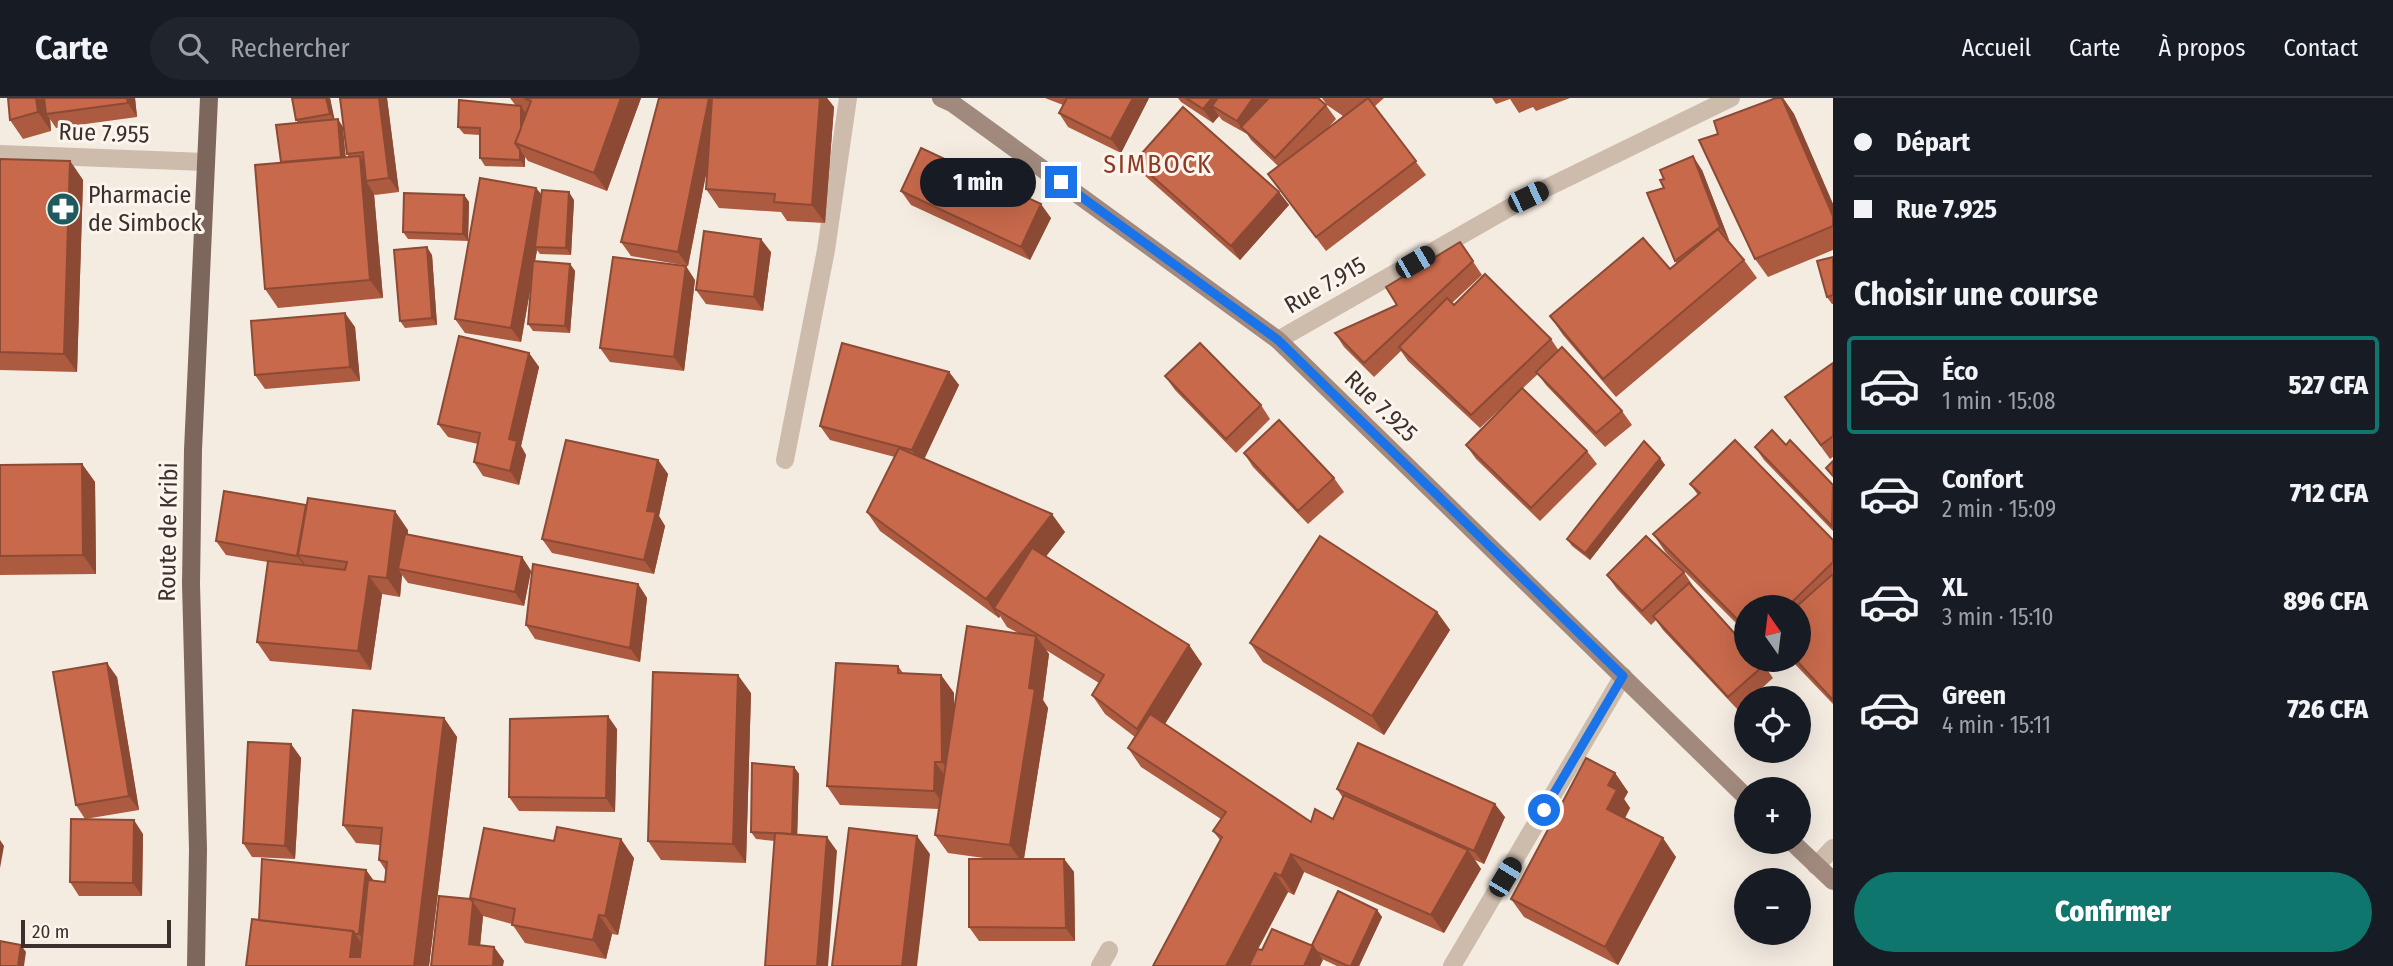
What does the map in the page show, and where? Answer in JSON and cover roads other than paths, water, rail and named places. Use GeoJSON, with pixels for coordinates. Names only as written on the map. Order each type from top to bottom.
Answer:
{"type":"FeatureCollection","features":[{"type":"Feature","properties":{"kind":"main road","name":"Route de Kribi"},"geometry":{"type":"LineString","coordinates":[[197,966],[198,849],[191,584],[193,450],[209,98]]}},
{"type":"Feature","properties":{"kind":"street"},"geometry":{"type":"LineString","coordinates":[[785,460],[827,250],[848,98]]}},
{"type":"Feature","properties":{"kind":"street","name":"Rue 7.915"},"geometry":{"type":"LineString","coordinates":[[1278,340],[1528,197],[1731,98]]}},
{"type":"Feature","properties":{"kind":"street","name":"Rue 7.925"},"geometry":{"type":"LineString","coordinates":[[949,100],[1278,340],[1734,785]]}},
{"type":"Feature","properties":{"kind":"street","name":"Rue 7.955"},"geometry":{"type":"LineString","coordinates":[[0,154],[205,162]]}},
{"type":"Feature","properties":{"kind":"street"},"geometry":{"type":"LineString","coordinates":[[1452,966],[1623,676]]}},
{"type":"Feature","properties":{"kind":"street"},"geometry":{"type":"LineString","coordinates":[[1816,866],[1833,848]]}},
{"type":"Feature","properties":{"kind":"street"},"geometry":{"type":"LineString","coordinates":[[1804,854],[1833,881]]}},
{"type":"Feature","properties":{"kind":"place","name":"Pharmacie de Simbock"},"geometry":{"type":"Point","coordinates":[63,209]}},
{"type":"Feature","properties":{"kind":"district","name":"SIMBOCK"},"geometry":{"type":"Point","coordinates":[1158,164]}}]}
